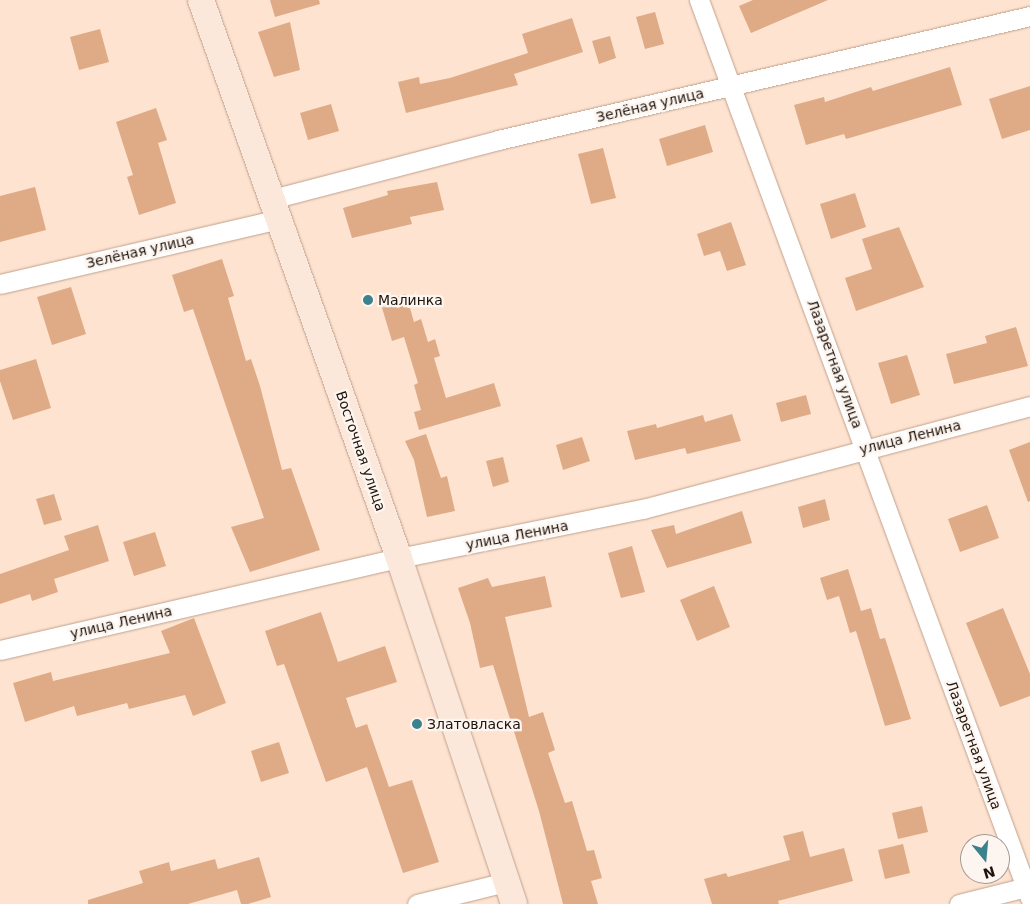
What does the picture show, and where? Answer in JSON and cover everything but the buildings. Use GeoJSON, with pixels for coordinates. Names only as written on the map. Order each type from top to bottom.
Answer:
{"type":"FeatureCollection","features":[{"type":"Feature","properties":{"kind":"street","name":"Восточная улица"},"geometry":{"type":"LineString","coordinates":[[201,0],[399,558],[510,893]]}},
{"type":"Feature","properties":{"kind":"street","name":"Лазаретная улица"},"geometry":{"type":"LineString","coordinates":[[699,0],[1029,890]]}},
{"type":"Feature","properties":{"kind":"street","name":"Зелёная улица"},"geometry":{"type":"LineString","coordinates":[[0,284],[276,209],[498,140],[1030,16]]}},
{"type":"Feature","properties":{"kind":"street","name":"улица Ленина"},"geometry":{"type":"LineString","coordinates":[[0,650],[399,558],[643,509],[866,448],[1030,406]]}},
{"type":"Feature","properties":{"kind":"street"},"geometry":{"type":"LineString","coordinates":[[959,904],[1029,890]]}},
{"type":"Feature","properties":{"kind":"street"},"geometry":{"type":"LineString","coordinates":[[417,904],[510,893]]}},
{"type":"Feature","properties":{"kind":"place","name":"Малинка"},"geometry":{"type":"Point","coordinates":[368,300]}},
{"type":"Feature","properties":{"kind":"place","name":"Златовласка"},"geometry":{"type":"Point","coordinates":[417,724]}}]}
